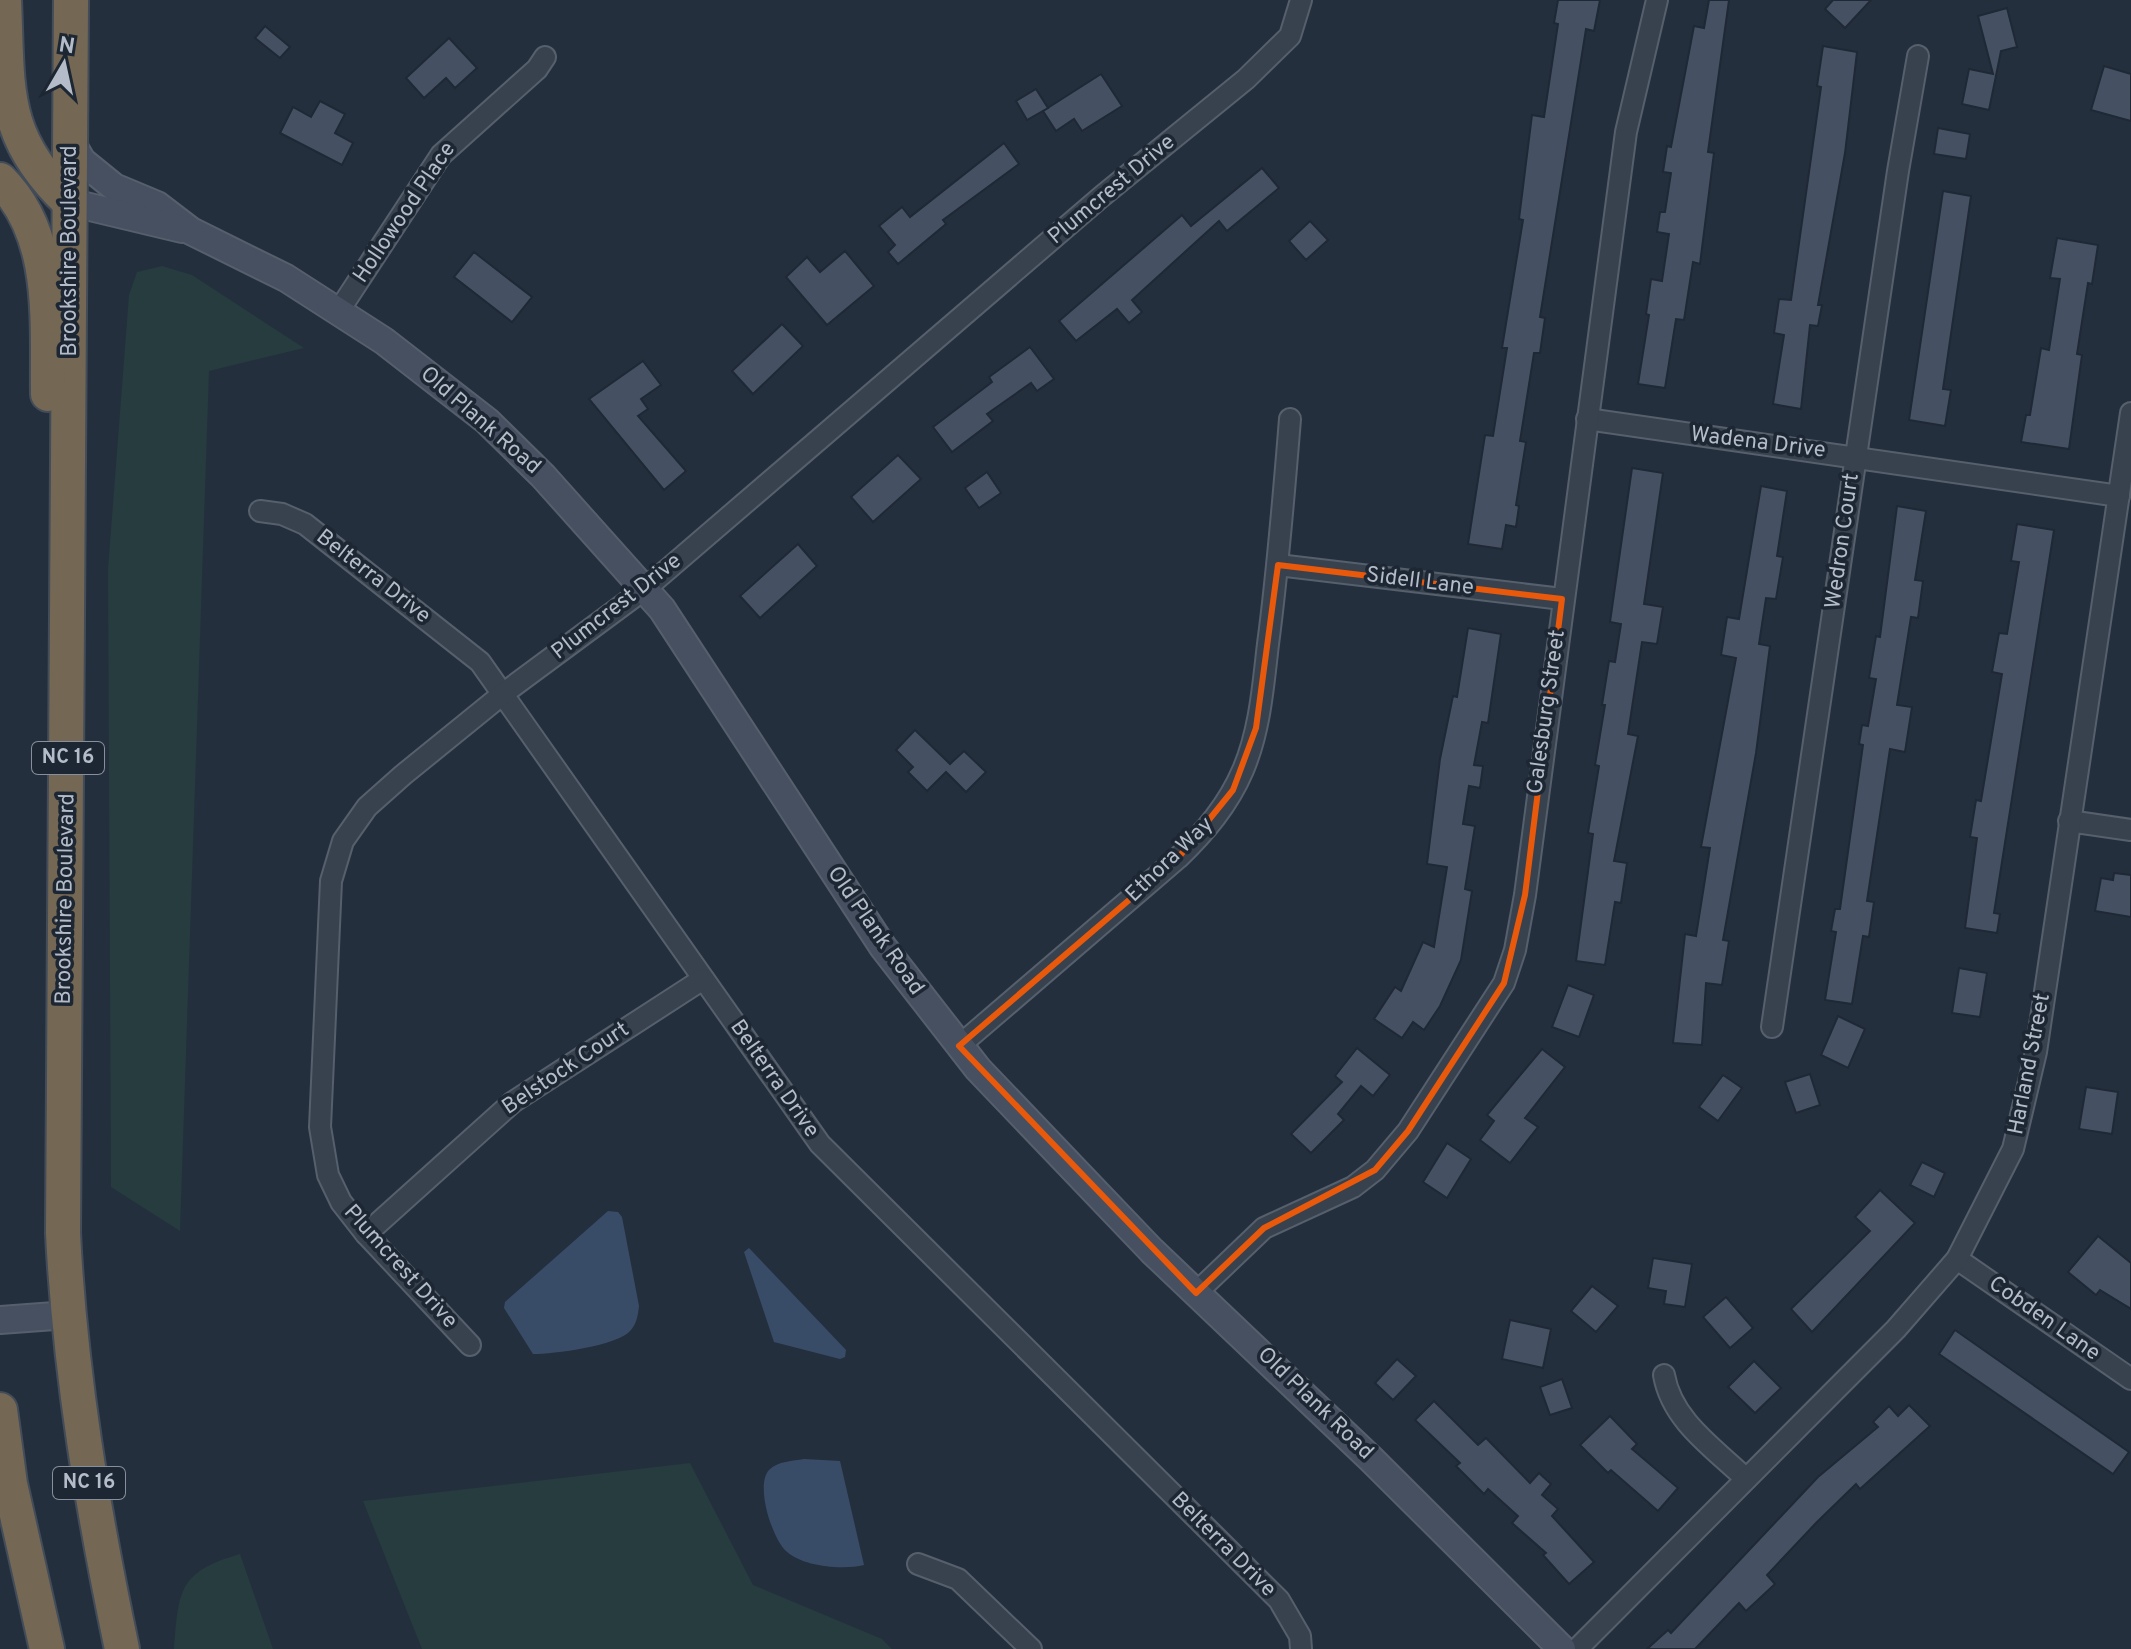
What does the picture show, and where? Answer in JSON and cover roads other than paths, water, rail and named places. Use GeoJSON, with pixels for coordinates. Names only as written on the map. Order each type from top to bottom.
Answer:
{"type":"FeatureCollection","features":[{"type":"Feature","properties":{"kind":"highway"},"geometry":{"type":"LineString","coordinates":[[4,0],[9,105],[16,132],[28,156],[69,202]]}},
{"type":"Feature","properties":{"kind":"highway","name":"Brookshire Boulevard"},"geometry":{"type":"LineString","coordinates":[[71,0],[62,1107],[68,1315],[87,1474],[122,1649]]}},
{"type":"Feature","properties":{"kind":"highway"},"geometry":{"type":"LineString","coordinates":[[0,180],[14,194],[30,221],[41,252],[47,310],[49,508],[57,527],[69,540]]}},
{"type":"Feature","properties":{"kind":"highway"},"geometry":{"type":"LineString","coordinates":[[0,1410],[10,1484],[47,1649]]}},
{"type":"Feature","properties":{"kind":"highway"},"geometry":{"type":"LineString","coordinates":[[0,1541],[38,1649]]}},
{"type":"Feature","properties":{"kind":"street","name":"Plumcrest Drive"},"geometry":{"type":"LineString","coordinates":[[470,1345],[366,1234],[341,1202],[328,1175],[320,1127],[331,881],[343,841],[367,807],[504,693],[646,588],[1101,197],[1268,60],[1290,36],[1301,0]]}},
{"type":"Feature","properties":{"kind":"street","name":"Galesburg Street"},"geometry":{"type":"LineString","coordinates":[[1196,1293],[1264,1228],[1353,1187],[1375,1170],[1408,1131],[1504,983],[1515,950],[1525,895],[1626,132],[1657,0]]}},
{"type":"Feature","properties":{"kind":"street","name":"Wedron Court"},"geometry":{"type":"LineString","coordinates":[[1772,1027],[1855,455],[1918,56]]}},
{"type":"Feature","properties":{"kind":"street","name":"Hollowood Place"},"geometry":{"type":"LineString","coordinates":[[340,309],[441,155],[537,69],[545,57]]}},
{"type":"Feature","properties":{"kind":"street","name":"Old Plank Road"},"geometry":{"type":"LineString","coordinates":[[70,140],[93,172],[114,187],[157,205],[191,231],[340,309],[487,421],[551,484],[646,588],[883,947],[959,1046],[1081,1179],[1371,1459],[1562,1649]]}},
{"type":"Feature","properties":{"kind":"street","name":"Old Plank Road"},"geometry":{"type":"LineString","coordinates":[[69,202],[191,231]]}},
{"type":"Feature","properties":{"kind":"street","name":"Harland Street"},"geometry":{"type":"LineString","coordinates":[[1577,1649],[1904,1321],[1957,1259],[2002,1177],[2021,1125],[2036,1052],[2131,413]]}},
{"type":"Feature","properties":{"kind":"street","name":"Ethora Way"},"geometry":{"type":"LineString","coordinates":[[959,1046],[1178,858],[1222,809],[1243,770],[1256,728],[1278,565],[1290,419]]}},
{"type":"Feature","properties":{"kind":"street","name":"Wadena Drive"},"geometry":{"type":"LineString","coordinates":[[1587,419],[1855,455],[2119,496]]}},
{"type":"Feature","properties":{"kind":"street","name":"Belterra Drive"},"geometry":{"type":"LineString","coordinates":[[260,511],[282,514],[305,524],[480,662],[820,1144],[1279,1600],[1300,1636],[1301,1649]]}},
{"type":"Feature","properties":{"kind":"street","name":"Sidell Lane"},"geometry":{"type":"LineString","coordinates":[[1278,565],[1562,599]]}},
{"type":"Feature","properties":{"kind":"street"},"geometry":{"type":"LineString","coordinates":[[2069,821],[2131,830]]}},
{"type":"Feature","properties":{"kind":"street","name":"Belstock Court"},"geometry":{"type":"LineString","coordinates":[[366,1234],[513,1102],[703,979]]}},
{"type":"Feature","properties":{"kind":"street","name":"Cobden Lane"},"geometry":{"type":"LineString","coordinates":[[1957,1259],[2131,1379]]}},
{"type":"Feature","properties":{"kind":"street"},"geometry":{"type":"LineString","coordinates":[[0,1320],[68,1315]]}},
{"type":"Feature","properties":{"kind":"street"},"geometry":{"type":"LineString","coordinates":[[1664,1375],[1668,1395],[1678,1413],[1746,1479]]}},
{"type":"Feature","properties":{"kind":"street"},"geometry":{"type":"LineString","coordinates":[[918,1564],[958,1579],[1031,1649]]}},
{"type":"Feature","properties":{"kind":"water"},"geometry":{"type":"Polygon","coordinates":[[[608,1211],[618,1212],[622,1217],[639,1306],[635,1324],[624,1336],[600,1345],[533,1354],[504,1308],[505,1302],[608,1211]]]}},
{"type":"Feature","properties":{"kind":"water"},"geometry":{"type":"Polygon","coordinates":[[[749,1248],[846,1350],[845,1357],[840,1359],[774,1342],[744,1252],[749,1248]]]}},
{"type":"Feature","properties":{"kind":"water"},"geometry":{"type":"Polygon","coordinates":[[[804,1459],[840,1461],[864,1565],[835,1567],[802,1561],[786,1551],[775,1535],[767,1511],[765,1477],[777,1465],[804,1459]]]}}]}
